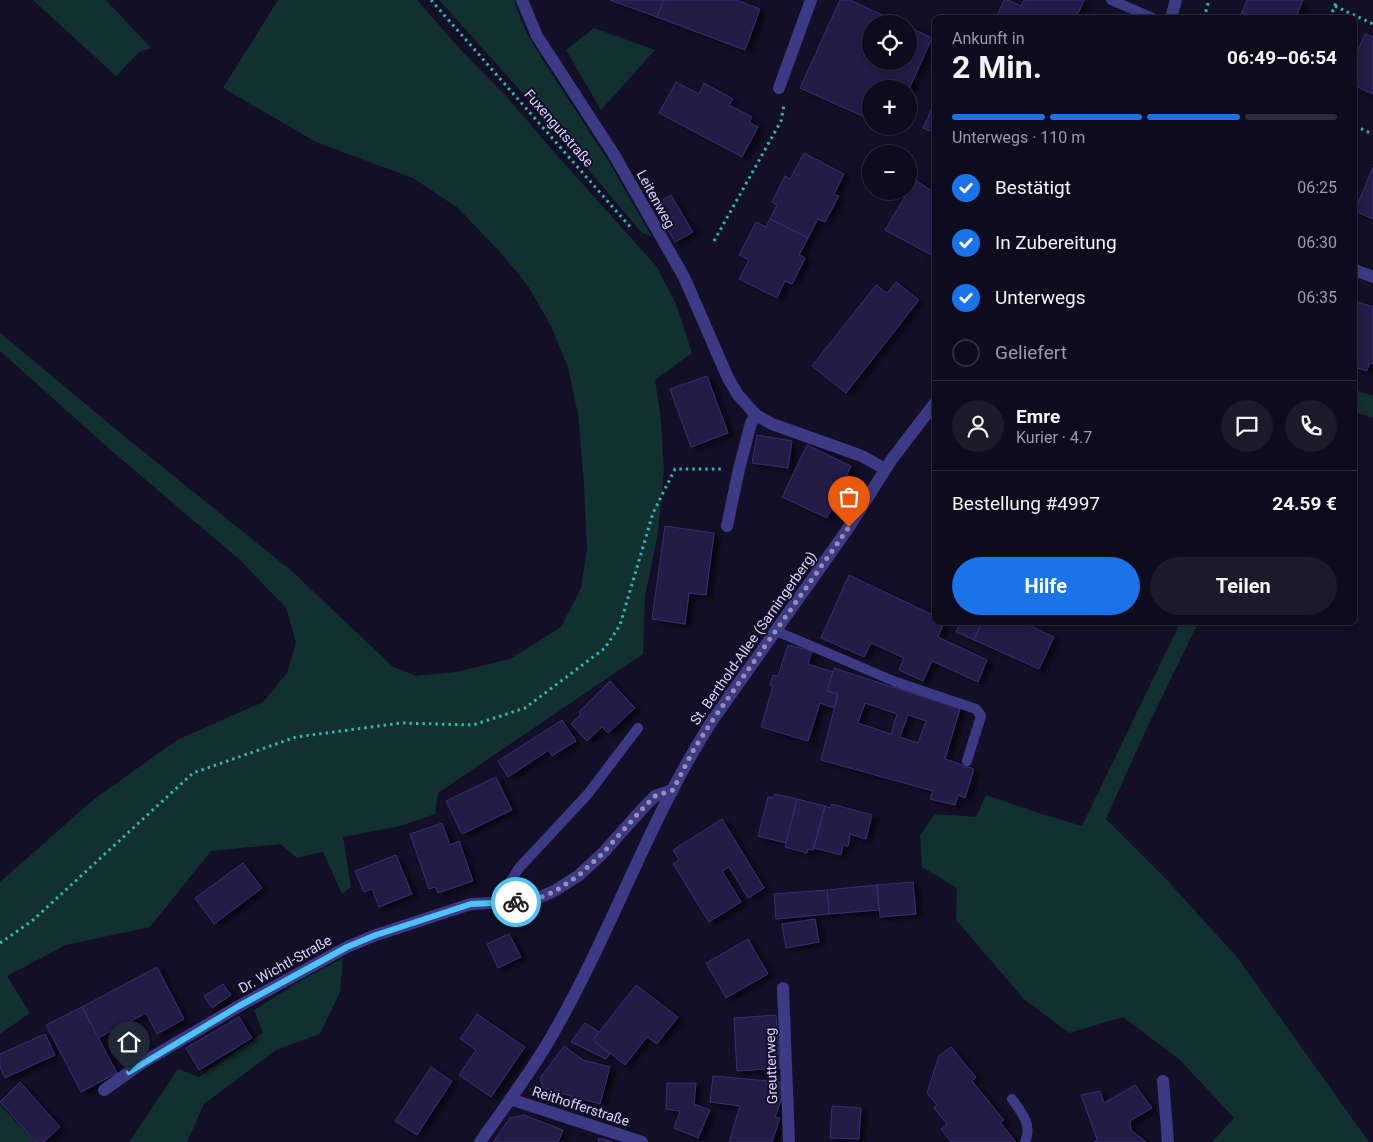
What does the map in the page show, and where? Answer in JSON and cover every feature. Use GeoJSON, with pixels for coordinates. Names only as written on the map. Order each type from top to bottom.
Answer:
{"type":"FeatureCollection","features":[{"type":"Feature","properties":{"kind":"street","name":"Leitenweg"},"geometry":{"type":"LineString","coordinates":[[522,0],[537,36],[613,153],[684,277],[728,378],[738,395],[756,415],[772,424],[862,456],[885,469]]}},
{"type":"Feature","properties":{"kind":"street"},"geometry":{"type":"LineString","coordinates":[[779,88],[811,0]]}},
{"type":"Feature","properties":{"kind":"street"},"geometry":{"type":"LineString","coordinates":[[1172,15],[1176,0]]}},
{"type":"Feature","properties":{"kind":"street"},"geometry":{"type":"LineString","coordinates":[[1357,271],[1373,277]]}},
{"type":"Feature","properties":{"kind":"street","name":"St. Berthold-Allee (Sarningerberg)"},"geometry":{"type":"LineString","coordinates":[[480,1142],[554,1033],[694,749],[849,527],[885,469],[932,407]]}},
{"type":"Feature","properties":{"kind":"street"},"geometry":{"type":"LineString","coordinates":[[726,526],[751,423],[756,415]]}},
{"type":"Feature","properties":{"kind":"street","name":"Dr. Wichtl-Straße"},"geometry":{"type":"LineString","coordinates":[[104,1090],[142,1063],[215,1020],[347,947],[376,935],[471,904],[531,901],[554,892],[578,876],[602,854],[655,796],[673,790]]}},
{"type":"Feature","properties":{"kind":"street","name":"Greutterweg"},"geometry":{"type":"LineString","coordinates":[[783,988],[790,1142]]}},
{"type":"Feature","properties":{"kind":"street"},"geometry":{"type":"LineString","coordinates":[[1162,1081],[1168,1142]]}},
{"type":"Feature","properties":{"kind":"street","name":"Reithofferstraße"},"geometry":{"type":"LineString","coordinates":[[510,1099],[642,1142]]}},
{"type":"Feature","properties":{"kind":"lane"},"geometry":{"type":"LineString","coordinates":[[1111,0],[1146,15]]}},
{"type":"Feature","properties":{"kind":"lane"},"geometry":{"type":"LineString","coordinates":[[776,631],[896,682],[976,709],[981,716],[967,761]]}},
{"type":"Feature","properties":{"kind":"lane"},"geometry":{"type":"LineString","coordinates":[[497,902],[519,868],[587,795],[638,728]]}},
{"type":"Feature","properties":{"kind":"lane"},"geometry":{"type":"LineString","coordinates":[[1012,1099],[1026,1119],[1028,1136],[1025,1142]]}},
{"type":"Feature","properties":{"kind":"path","name":"Fuxengutstraße"},"geometry":{"type":"LineString","coordinates":[[431,0],[637,234]]}},
{"type":"Feature","properties":{"kind":"path"},"geometry":{"type":"LineString","coordinates":[[1205,15],[1209,0]]}},
{"type":"Feature","properties":{"kind":"path"},"geometry":{"type":"LineString","coordinates":[[1331,15],[1337,0]]}},
{"type":"Feature","properties":{"kind":"path"},"geometry":{"type":"LineString","coordinates":[[1335,6],[1354,15]]}},
{"type":"Feature","properties":{"kind":"path"},"geometry":{"type":"LineString","coordinates":[[1357,16],[1373,24]]}},
{"type":"Feature","properties":{"kind":"path"},"geometry":{"type":"LineString","coordinates":[[714,241],[781,121],[784,101],[779,88]]}},
{"type":"Feature","properties":{"kind":"path"},"geometry":{"type":"LineString","coordinates":[[1357,127],[1373,134]]}},
{"type":"Feature","properties":{"kind":"path"},"geometry":{"type":"LineString","coordinates":[[0,943],[32,922],[193,773],[296,737],[400,723],[473,725],[525,708],[605,648],[620,625],[653,513],[675,469],[739,469]]}},
{"type":"Feature","properties":{"kind":"green space"},"geometry":{"type":"Polygon","coordinates":[[[33,0],[106,0],[151,48],[139,52],[116,76],[33,0]]]}},
{"type":"Feature","properties":{"kind":"green space"},"geometry":{"type":"Polygon","coordinates":[[[278,0],[417,0],[461,50],[507,97],[657,267],[676,304],[692,353],[655,380],[661,420],[664,471],[657,539],[645,596],[643,654],[438,793],[435,814],[400,826],[343,837],[351,887],[342,894],[323,852],[297,858],[280,844],[211,851],[150,927],[66,945],[7,976],[30,1013],[0,1034],[0,882],[93,800],[177,740],[263,702],[287,673],[296,642],[286,608],[241,561],[113,452],[0,351],[0,333],[294,573],[392,666],[416,676],[456,672],[510,659],[561,627],[581,588],[587,549],[578,414],[568,368],[552,328],[528,286],[499,251],[458,208],[413,178],[316,142],[223,88],[278,0]]]}},
{"type":"Feature","properties":{"kind":"green space"},"geometry":{"type":"Polygon","coordinates":[[[439,0],[514,0],[526,32],[609,162],[652,237],[642,233],[537,109],[439,0]]]}},
{"type":"Feature","properties":{"kind":"green space"},"geometry":{"type":"Polygon","coordinates":[[[594,28],[655,50],[601,110],[566,50],[594,28]]]}},
{"type":"Feature","properties":{"kind":"green space"},"geometry":{"type":"Polygon","coordinates":[[[1357,391],[1373,396],[1373,418],[1357,413],[1357,391]]]}},
{"type":"Feature","properties":{"kind":"green space"},"geometry":{"type":"Polygon","coordinates":[[[1179,625],[1197,625],[1145,732],[1106,819],[1165,878],[1237,957],[1369,1142],[1212,1142],[1234,1118],[1180,1060],[1123,1017],[1069,1033],[1025,1000],[956,920],[957,888],[922,867],[920,835],[935,814],[976,817],[986,795],[1082,826],[1179,625]]]}},
{"type":"Feature","properties":{"kind":"green space"},"geometry":{"type":"Polygon","coordinates":[[[343,958],[340,992],[320,1034],[276,1050],[204,1104],[187,1142],[129,1142],[178,1069],[199,1077],[263,1033],[254,1010],[305,978],[343,958]]]}},
{"type":"Feature","properties":{"kind":"green space"},"geometry":{"type":"Polygon","coordinates":[[[0,1105],[36,1142],[0,1142],[0,1105]]]}},
{"type":"Feature","properties":{"kind":"building"},"geometry":{"type":"Polygon","coordinates":[[[610,0],[664,0],[657,17],[610,0]]]}},
{"type":"Feature","properties":{"kind":"building"},"geometry":{"type":"Polygon","coordinates":[[[664,0],[736,0],[760,9],[745,50],[657,17],[664,0]]]}},
{"type":"Feature","properties":{"kind":"building"},"geometry":{"type":"Polygon","coordinates":[[[840,0],[850,0],[882,15],[862,15],[862,70],[917,70],[917,31],[932,38],[913,80],[862,80],[862,116],[800,88],[840,0]]]}},
{"type":"Feature","properties":{"kind":"building"},"geometry":{"type":"Polygon","coordinates":[[[1004,0],[1021,6],[1024,0],[1084,0],[1077,15],[997,15],[1004,0]]]}},
{"type":"Feature","properties":{"kind":"building"},"geometry":{"type":"Polygon","coordinates":[[[1247,0],[1303,0],[1297,15],[1248,15],[1242,12],[1247,0]]]}},
{"type":"Feature","properties":{"kind":"building"},"geometry":{"type":"Polygon","coordinates":[[[1365,34],[1373,37],[1373,94],[1357,87],[1357,52],[1365,34]]]}},
{"type":"Feature","properties":{"kind":"building"},"geometry":{"type":"Polygon","coordinates":[[[676,82],[699,94],[704,83],[733,99],[729,105],[752,117],[749,122],[758,127],[742,157],[659,113],[676,82]]]}},
{"type":"Feature","properties":{"kind":"building"},"geometry":{"type":"Polygon","coordinates":[[[932,108],[932,132],[923,128],[932,108]]]}},
{"type":"Feature","properties":{"kind":"building"},"geometry":{"type":"Polygon","coordinates":[[[804,153],[844,174],[834,194],[839,196],[825,222],[818,219],[808,238],[770,219],[777,205],[772,202],[785,176],[790,179],[804,153]]]}},
{"type":"Feature","properties":{"kind":"building"},"geometry":{"type":"Polygon","coordinates":[[[1373,167],[1373,219],[1357,212],[1357,206],[1373,167]]]}},
{"type":"Feature","properties":{"kind":"building"},"geometry":{"type":"Polygon","coordinates":[[[917,181],[932,191],[932,255],[885,230],[903,200],[917,200],[917,181]]]}},
{"type":"Feature","properties":{"kind":"building"},"geometry":{"type":"Polygon","coordinates":[[[671,195],[693,232],[675,242],[653,205],[671,195]]]}},
{"type":"Feature","properties":{"kind":"building"},"geometry":{"type":"Polygon","coordinates":[[[770,219],[808,238],[799,255],[805,258],[792,284],[785,281],[777,298],[739,279],[749,260],[739,255],[756,222],[766,227],[770,219]]]}},
{"type":"Feature","properties":{"kind":"building"},"geometry":{"type":"Polygon","coordinates":[[[896,282],[919,300],[846,393],[812,366],[876,285],[887,293],[896,282]]]}},
{"type":"Feature","properties":{"kind":"building"},"geometry":{"type":"Polygon","coordinates":[[[1357,302],[1373,307],[1373,363],[1369,364],[1367,371],[1357,368],[1357,302]]]}},
{"type":"Feature","properties":{"kind":"building"},"geometry":{"type":"Polygon","coordinates":[[[707,376],[728,433],[691,447],[670,389],[707,376]]]}},
{"type":"Feature","properties":{"kind":"building"},"geometry":{"type":"Polygon","coordinates":[[[757,435],[792,441],[788,468],[752,463],[757,435]]]}},
{"type":"Feature","properties":{"kind":"building"},"geometry":{"type":"Polygon","coordinates":[[[807,445],[851,466],[827,518],[782,497],[807,445]]]}},
{"type":"Feature","properties":{"kind":"building"},"geometry":{"type":"Polygon","coordinates":[[[665,526],[714,533],[706,595],[689,593],[685,624],[652,619],[665,526]]]}},
{"type":"Feature","properties":{"kind":"building"},"geometry":{"type":"Polygon","coordinates":[[[849,575],[932,615],[932,625],[943,625],[938,637],[987,660],[978,682],[932,661],[923,681],[899,670],[904,658],[871,643],[864,657],[821,638],[849,575]]]}},
{"type":"Feature","properties":{"kind":"building"},"geometry":{"type":"Polygon","coordinates":[[[959,625],[981,625],[974,640],[956,632],[959,625]]]}},
{"type":"Feature","properties":{"kind":"building"},"geometry":{"type":"Polygon","coordinates":[[[981,625],[1028,625],[1054,637],[1039,669],[974,640],[981,625]]]}},
{"type":"Feature","properties":{"kind":"building"},"geometry":{"type":"Polygon","coordinates":[[[788,645],[812,651],[808,664],[833,672],[827,691],[838,694],[834,708],[820,703],[808,741],[761,727],[773,686],[770,685],[773,675],[778,676],[788,645]]]}},
{"type":"Feature","properties":{"kind":"building"},"geometry":{"type":"Polygon","coordinates":[[[834,668],[960,709],[945,759],[974,769],[965,798],[958,795],[955,805],[930,799],[933,791],[821,760],[838,694],[827,691],[834,668]],[[865,703],[858,723],[891,734],[897,714],[865,703]],[[908,715],[900,737],[918,743],[926,721],[908,715]]]}},
{"type":"Feature","properties":{"kind":"building"},"geometry":{"type":"Polygon","coordinates":[[[610,681],[635,708],[608,733],[602,727],[587,741],[571,724],[581,714],[579,712],[610,681]]]}},
{"type":"Feature","properties":{"kind":"building"},"geometry":{"type":"Polygon","coordinates":[[[562,720],[576,741],[552,756],[549,750],[508,777],[498,761],[562,720]]]}},
{"type":"Feature","properties":{"kind":"building"},"geometry":{"type":"Polygon","coordinates":[[[496,777],[512,810],[462,834],[446,801],[496,777]]]}},
{"type":"Feature","properties":{"kind":"building"},"geometry":{"type":"Polygon","coordinates":[[[775,794],[797,799],[786,843],[758,836],[768,797],[773,798],[775,794]]]}},
{"type":"Feature","properties":{"kind":"building"},"geometry":{"type":"Polygon","coordinates":[[[797,799],[825,806],[813,850],[808,849],[807,853],[785,847],[797,799]]]}},
{"type":"Feature","properties":{"kind":"building"},"geometry":{"type":"Polygon","coordinates":[[[832,804],[872,815],[866,839],[850,834],[848,846],[843,845],[841,855],[814,848],[825,806],[830,808],[832,804]]]}},
{"type":"Feature","properties":{"kind":"building"},"geometry":{"type":"Polygon","coordinates":[[[722,819],[764,888],[748,898],[729,867],[722,871],[741,902],[709,922],[673,864],[679,860],[673,850],[722,819]]]}},
{"type":"Feature","properties":{"kind":"building"},"geometry":{"type":"Polygon","coordinates":[[[442,823],[450,845],[459,841],[473,881],[438,893],[435,887],[429,889],[410,834],[442,823]]]}},
{"type":"Feature","properties":{"kind":"building"},"geometry":{"type":"Polygon","coordinates":[[[396,855],[412,894],[379,907],[372,889],[364,892],[355,871],[396,855]]]}},
{"type":"Feature","properties":{"kind":"building"},"geometry":{"type":"Polygon","coordinates":[[[243,863],[262,888],[214,924],[195,898],[243,863]]]}},
{"type":"Feature","properties":{"kind":"building"},"geometry":{"type":"Polygon","coordinates":[[[913,882],[916,914],[880,917],[877,885],[913,882]]]}},
{"type":"Feature","properties":{"kind":"building"},"geometry":{"type":"Polygon","coordinates":[[[877,885],[879,910],[829,914],[827,890],[877,885]]]}},
{"type":"Feature","properties":{"kind":"building"},"geometry":{"type":"Polygon","coordinates":[[[827,890],[829,914],[776,919],[774,894],[827,890]]]}},
{"type":"Feature","properties":{"kind":"building"},"geometry":{"type":"Polygon","coordinates":[[[815,919],[819,942],[786,948],[782,924],[815,919]]]}},
{"type":"Feature","properties":{"kind":"building"},"geometry":{"type":"Polygon","coordinates":[[[509,934],[521,957],[498,968],[487,944],[509,934]]]}},
{"type":"Feature","properties":{"kind":"building"},"geometry":{"type":"Polygon","coordinates":[[[748,939],[768,974],[726,998],[706,963],[748,939]]]}},
{"type":"Feature","properties":{"kind":"building"},"geometry":{"type":"Polygon","coordinates":[[[157,967],[184,1019],[157,1034],[146,1013],[98,1038],[82,1007],[157,967]]]}},
{"type":"Feature","properties":{"kind":"building"},"geometry":{"type":"Polygon","coordinates":[[[223,984],[231,995],[212,1008],[204,996],[223,984]]]}},
{"type":"Feature","properties":{"kind":"building"},"geometry":{"type":"Polygon","coordinates":[[[636,985],[678,1017],[657,1044],[647,1037],[625,1065],[593,1040],[636,985]]]}},
{"type":"Feature","properties":{"kind":"building"},"geometry":{"type":"Polygon","coordinates":[[[82,1007],[117,1073],[81,1092],[46,1025],[82,1007]]]}},
{"type":"Feature","properties":{"kind":"building"},"geometry":{"type":"Polygon","coordinates":[[[477,1014],[525,1047],[491,1097],[459,1075],[476,1050],[460,1039],[477,1014]]]}},
{"type":"Feature","properties":{"kind":"building"},"geometry":{"type":"Polygon","coordinates":[[[776,1015],[780,1068],[737,1071],[734,1018],[776,1015]]]}},
{"type":"Feature","properties":{"kind":"building"},"geometry":{"type":"Polygon","coordinates":[[[239,1017],[252,1038],[199,1070],[186,1048],[239,1017]]]}},
{"type":"Feature","properties":{"kind":"building"},"geometry":{"type":"Polygon","coordinates":[[[585,1023],[599,1032],[593,1040],[610,1054],[606,1059],[571,1042],[585,1023]]]}},
{"type":"Feature","properties":{"kind":"building"},"geometry":{"type":"Polygon","coordinates":[[[45,1034],[55,1055],[5,1078],[0,1067],[0,1054],[45,1034]]]}},
{"type":"Feature","properties":{"kind":"building"},"geometry":{"type":"Polygon","coordinates":[[[564,1046],[583,1060],[610,1067],[600,1104],[543,1088],[540,1078],[564,1046]]]}},
{"type":"Feature","properties":{"kind":"building"},"geometry":{"type":"Polygon","coordinates":[[[951,1047],[976,1077],[972,1081],[1004,1120],[1000,1122],[1016,1142],[951,1142],[941,1129],[947,1124],[934,1108],[937,1105],[927,1093],[939,1056],[951,1047]]]}},
{"type":"Feature","properties":{"kind":"building"},"geometry":{"type":"Polygon","coordinates":[[[431,1067],[452,1081],[417,1135],[395,1121],[431,1067]]]}},
{"type":"Feature","properties":{"kind":"building"},"geometry":{"type":"Polygon","coordinates":[[[713,1076],[780,1082],[782,1098],[775,1117],[780,1118],[772,1142],[729,1142],[740,1106],[710,1102],[713,1076]]]}},
{"type":"Feature","properties":{"kind":"building"},"geometry":{"type":"Polygon","coordinates":[[[20,1082],[60,1127],[44,1142],[36,1142],[0,1102],[20,1082]]]}},
{"type":"Feature","properties":{"kind":"building"},"geometry":{"type":"Polygon","coordinates":[[[667,1083],[696,1083],[694,1104],[710,1110],[698,1138],[674,1128],[680,1111],[666,1109],[667,1083]]]}},
{"type":"Feature","properties":{"kind":"building"},"geometry":{"type":"Polygon","coordinates":[[[1135,1085],[1152,1108],[1130,1121],[1131,1130],[1146,1142],[1094,1142],[1097,1139],[1081,1095],[1100,1091],[1104,1103],[1135,1085]]]}},
{"type":"Feature","properties":{"kind":"building"},"geometry":{"type":"Polygon","coordinates":[[[832,1106],[861,1108],[859,1139],[830,1138],[832,1106]]]}},
{"type":"Feature","properties":{"kind":"building"},"geometry":{"type":"Polygon","coordinates":[[[524,1115],[563,1130],[558,1142],[493,1142],[510,1118],[524,1115]]]}},
{"type":"Feature","properties":{"kind":"building"},"geometry":{"type":"Polygon","coordinates":[[[599,1138],[613,1142],[598,1142],[599,1138]]]}},
{"type":"Feature","properties":{"kind":"way so far"},"geometry":{"type":"LineString","coordinates":[[516,902],[531,901],[554,892],[578,876],[602,854],[655,796],[673,790],[694,749],[712,721],[849,527]]}},
{"type":"Feature","properties":{"kind":"route"},"geometry":{"type":"LineString","coordinates":[[129,1072],[239,1006],[347,947],[376,935],[471,904],[516,902]]}}]}
